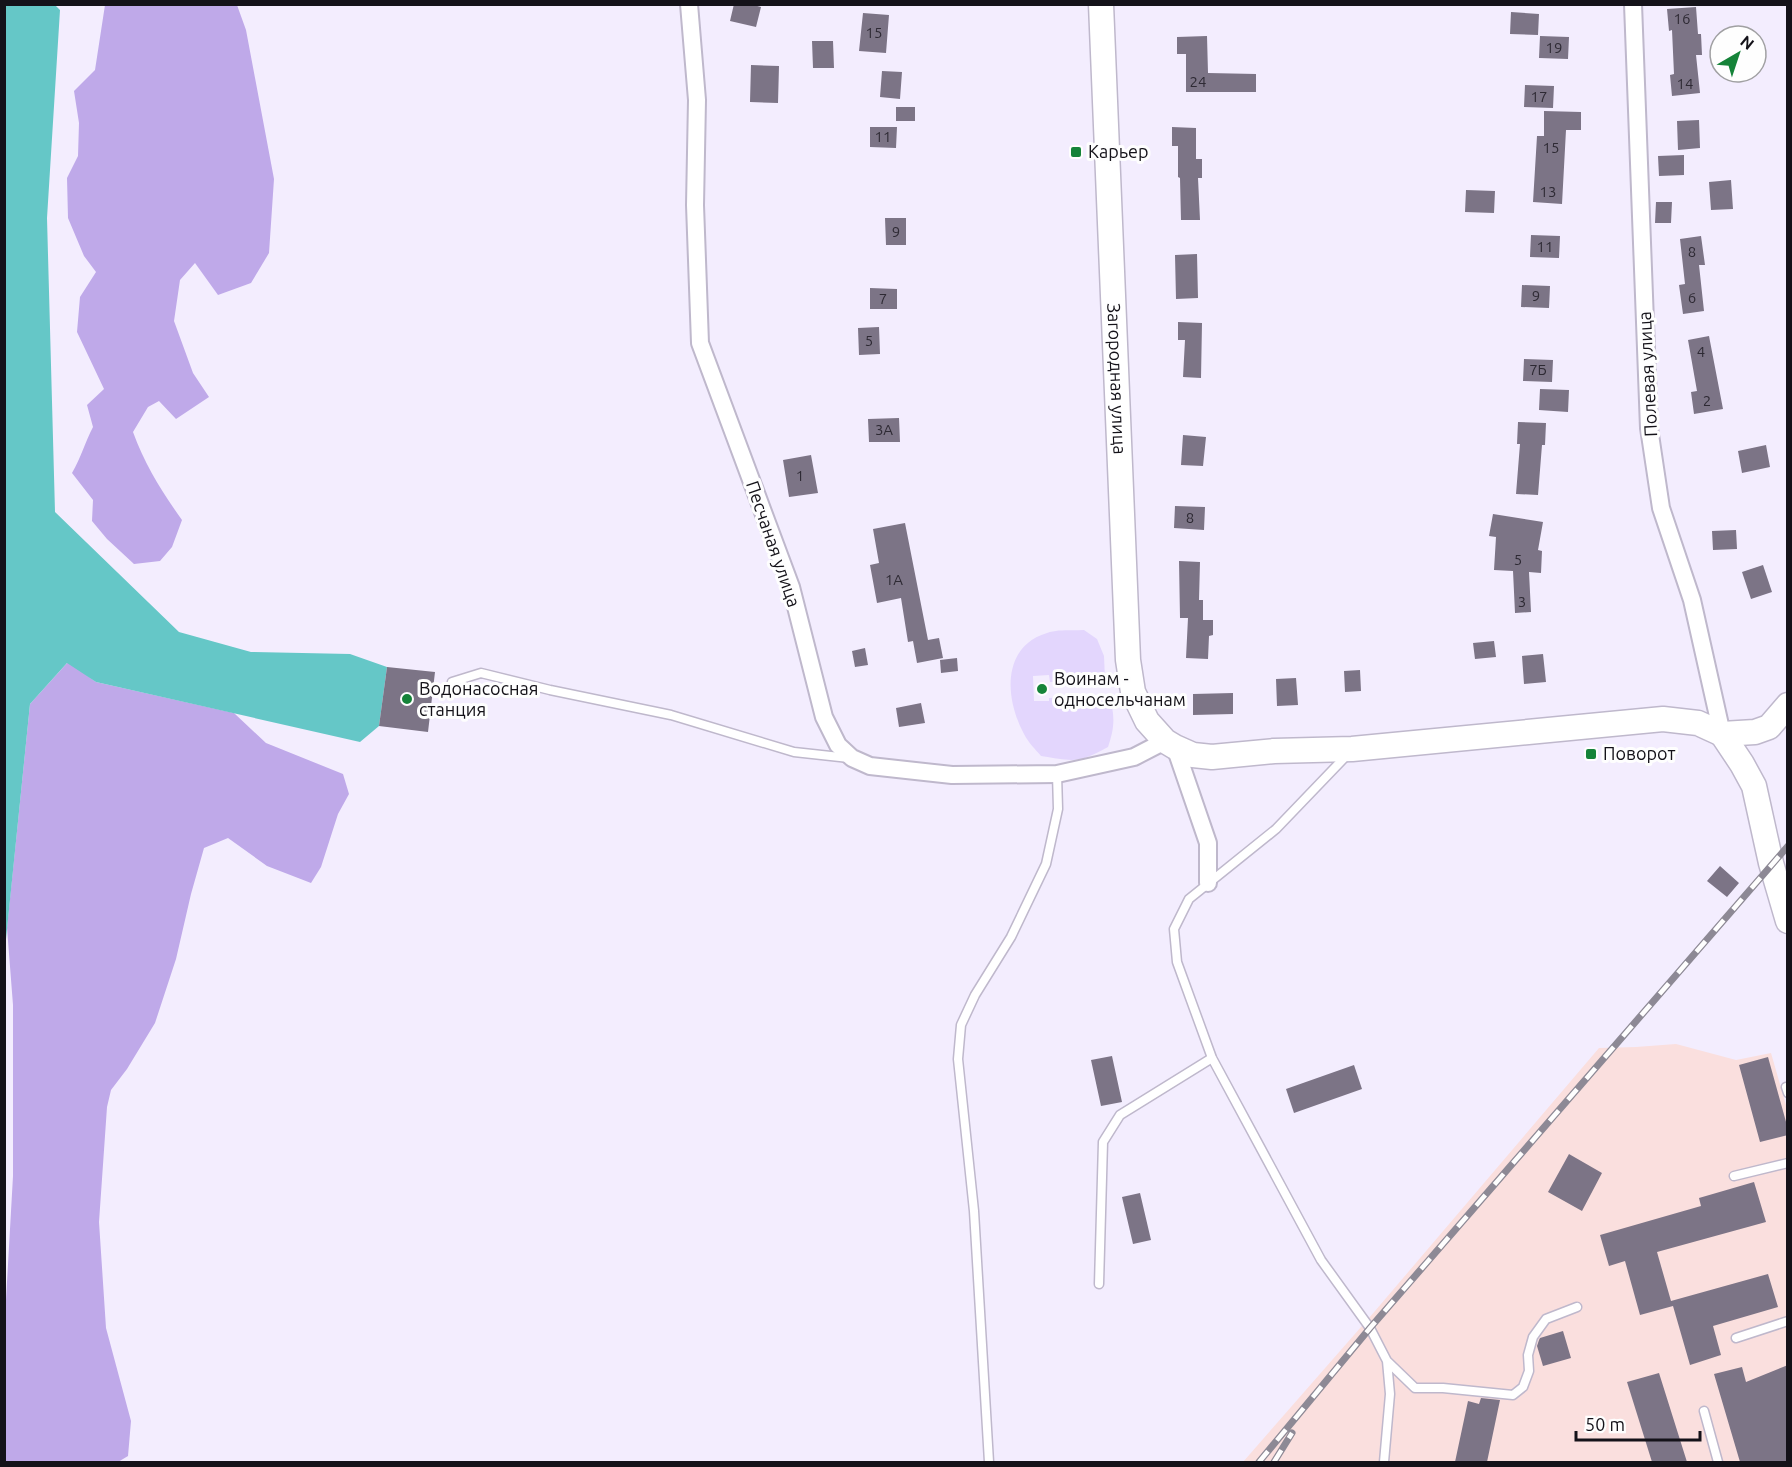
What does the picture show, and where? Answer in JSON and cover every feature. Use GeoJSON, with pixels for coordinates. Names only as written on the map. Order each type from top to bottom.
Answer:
{"type":"FeatureCollection","features":[{"type":"Feature","properties":{"kind":"street","name":"Песчаная улица"},"geometry":{"type":"LineString","coordinates":[[689,4],[697,100],[695,205],[699,343],[791,587],[824,717],[838,745],[852,758]]}},
{"type":"Feature","properties":{"kind":"street","name":"Загородная улица"},"geometry":{"type":"LineString","coordinates":[[1101,4],[1128,660],[1133,692],[1147,721],[1170,744]]}},
{"type":"Feature","properties":{"kind":"street","name":"Полевая улица"},"geometry":{"type":"LineString","coordinates":[[1632,4],[1649,428],[1661,508],[1692,600],[1722,734]]}},
{"type":"Feature","properties":{"kind":"street"},"geometry":{"type":"LineString","coordinates":[[852,758],[870,766],[952,776],[1057,774],[1134,757],[1170,744],[1192,755],[1212,757],[1274,751],[1352,749],[1664,719],[1698,723],[1722,734],[1755,732],[1769,727],[1788,705]]}},
{"type":"Feature","properties":{"kind":"street"},"geometry":{"type":"LineString","coordinates":[[1722,734],[1754,786],[1771,863],[1788,921]]}},
{"type":"Feature","properties":{"kind":"street"},"geometry":{"type":"LineString","coordinates":[[1170,744],[1208,843],[1208,883]]}},
{"type":"Feature","properties":{"kind":"lane"},"geometry":{"type":"LineString","coordinates":[[452,682],[481,673],[671,715],[794,752],[852,758]]}},
{"type":"Feature","properties":{"kind":"lane"},"geometry":{"type":"LineString","coordinates":[[1352,749],[1276,830],[1189,899],[1174,929],[1176,962],[1212,1058],[1321,1260],[1370,1328],[1387,1362],[1415,1388],[1443,1388],[1513,1395],[1523,1387],[1529,1371],[1527,1355],[1533,1336],[1546,1319],[1576,1307]]}},
{"type":"Feature","properties":{"kind":"lane"},"geometry":{"type":"LineString","coordinates":[[989,1462],[974,1211],[958,1059],[961,1025],[975,995],[1011,937],[1046,864],[1058,809],[1057,774]]}},
{"type":"Feature","properties":{"kind":"lane"},"geometry":{"type":"LineString","coordinates":[[1099,1284],[1103,1142],[1120,1115],[1212,1058]]}},
{"type":"Feature","properties":{"kind":"lane"},"geometry":{"type":"LineString","coordinates":[[1734,1176],[1788,1162]]}},
{"type":"Feature","properties":{"kind":"lane"},"geometry":{"type":"LineString","coordinates":[[1736,1338],[1788,1321]]}},
{"type":"Feature","properties":{"kind":"lane"},"geometry":{"type":"LineString","coordinates":[[1384,1462],[1390,1394],[1387,1362]]}},
{"type":"Feature","properties":{"kind":"lane"},"geometry":{"type":"LineString","coordinates":[[1704,1411],[1718,1462]]}},
{"type":"Feature","properties":{"kind":"shaded area"},"geometry":{"type":"Polygon","coordinates":[[[5,5],[55,5],[60,10],[47,218],[55,512],[179,632],[251,652],[350,654],[387,667],[379,726],[360,742],[96,682],[67,663],[30,704],[5,949],[5,5]]]}},
{"type":"Feature","properties":{"kind":"shaded area"},"geometry":{"type":"Polygon","coordinates":[[[105,5],[237,5],[246,30],[274,179],[269,253],[251,283],[218,295],[195,263],[180,280],[174,321],[193,373],[209,397],[176,419],[159,401],[148,407],[133,432],[155,478],[182,520],[172,547],[160,561],[134,564],[107,539],[92,521],[93,500],[72,473],[93,427],[87,405],[104,389],[77,332],[80,297],[96,272],[84,256],[68,218],[67,178],[78,156],[79,123],[74,91],[95,70],[105,5]]]}},
{"type":"Feature","properties":{"kind":"shaded area"},"geometry":{"type":"Polygon","coordinates":[[[1084,630],[1097,639],[1104,656],[1105,679],[1050,682],[1049,675],[1033,676],[1034,701],[1109,695],[1113,721],[1108,747],[1075,760],[1041,756],[1024,734],[1013,705],[1011,676],[1014,662],[1021,650],[1032,640],[1047,633],[1084,630]]]}},
{"type":"Feature","properties":{"kind":"shaded area"},"geometry":{"type":"Polygon","coordinates":[[[68,662],[96,682],[234,713],[266,743],[343,774],[349,794],[338,814],[321,867],[311,883],[267,866],[228,838],[204,848],[176,959],[155,1023],[127,1069],[111,1090],[107,1107],[99,1222],[106,1328],[131,1421],[128,1456],[118,1462],[5,1462],[4,1335],[13,1176],[13,1005],[7,928],[30,704],[68,662]]]}},
{"type":"Feature","properties":{"kind":"shaded area"},"geometry":{"type":"Polygon","coordinates":[[[1676,1044],[1736,1060],[1771,1053],[1788,1112],[1787,1462],[1243,1462],[1599,1048],[1676,1044]]]}},
{"type":"Feature","properties":{"kind":"building"},"geometry":{"type":"Polygon","coordinates":[[[734,4],[761,7],[756,27],[730,21],[734,4]]]}},
{"type":"Feature","properties":{"kind":"building"},"geometry":{"type":"Polygon","coordinates":[[[1696,7],[1702,55],[1696,55],[1700,93],[1672,96],[1670,75],[1674,74],[1672,30],[1669,31],[1667,9],[1696,7]]]}},
{"type":"Feature","properties":{"kind":"building"},"geometry":{"type":"Polygon","coordinates":[[[1511,12],[1539,14],[1538,35],[1510,34],[1511,12]]]}},
{"type":"Feature","properties":{"kind":"building"},"geometry":{"type":"Polygon","coordinates":[[[863,13],[889,15],[886,53],[859,51],[863,13]]]}},
{"type":"Feature","properties":{"kind":"building"},"geometry":{"type":"Polygon","coordinates":[[[1207,36],[1208,73],[1256,74],[1256,92],[1186,92],[1186,54],[1177,54],[1177,37],[1207,36]]]}},
{"type":"Feature","properties":{"kind":"building"},"geometry":{"type":"Polygon","coordinates":[[[1540,36],[1569,37],[1568,59],[1539,58],[1540,36]]]}},
{"type":"Feature","properties":{"kind":"building"},"geometry":{"type":"Polygon","coordinates":[[[812,41],[833,41],[834,68],[813,68],[812,41]]]}},
{"type":"Feature","properties":{"kind":"building"},"geometry":{"type":"Polygon","coordinates":[[[751,65],[779,66],[778,103],[750,102],[751,65]]]}},
{"type":"Feature","properties":{"kind":"building"},"geometry":{"type":"Polygon","coordinates":[[[882,71],[902,72],[900,99],[880,97],[882,71]]]}},
{"type":"Feature","properties":{"kind":"building"},"geometry":{"type":"Polygon","coordinates":[[[1525,85],[1554,86],[1553,108],[1524,107],[1525,85]]]}},
{"type":"Feature","properties":{"kind":"building"},"geometry":{"type":"Polygon","coordinates":[[[896,107],[915,107],[915,121],[896,121],[896,107]]]}},
{"type":"Feature","properties":{"kind":"building"},"geometry":{"type":"Polygon","coordinates":[[[1544,111],[1581,112],[1581,130],[1566,130],[1562,204],[1533,202],[1537,136],[1544,136],[1544,111]]]}},
{"type":"Feature","properties":{"kind":"building"},"geometry":{"type":"Polygon","coordinates":[[[1699,120],[1700,148],[1678,150],[1677,121],[1699,120]]]}},
{"type":"Feature","properties":{"kind":"building"},"geometry":{"type":"Polygon","coordinates":[[[870,127],[897,127],[896,148],[870,147],[870,127]]]}},
{"type":"Feature","properties":{"kind":"building"},"geometry":{"type":"Polygon","coordinates":[[[1172,127],[1196,128],[1196,159],[1202,159],[1202,178],[1198,178],[1200,220],[1181,220],[1178,146],[1172,146],[1172,127]]]}},
{"type":"Feature","properties":{"kind":"building"},"geometry":{"type":"Polygon","coordinates":[[[1684,155],[1684,175],[1659,176],[1658,156],[1684,155]]]}},
{"type":"Feature","properties":{"kind":"building"},"geometry":{"type":"Polygon","coordinates":[[[1731,180],[1733,209],[1711,210],[1709,182],[1731,180]]]}},
{"type":"Feature","properties":{"kind":"building"},"geometry":{"type":"Polygon","coordinates":[[[1466,190],[1495,191],[1494,213],[1465,212],[1466,190]]]}},
{"type":"Feature","properties":{"kind":"building"},"geometry":{"type":"Polygon","coordinates":[[[1656,202],[1672,202],[1671,223],[1655,223],[1656,202]]]}},
{"type":"Feature","properties":{"kind":"building"},"geometry":{"type":"Polygon","coordinates":[[[885,218],[906,218],[906,245],[886,245],[885,218]]]}},
{"type":"Feature","properties":{"kind":"building"},"geometry":{"type":"Polygon","coordinates":[[[1531,235],[1560,236],[1559,258],[1530,257],[1531,235]]]}},
{"type":"Feature","properties":{"kind":"building"},"geometry":{"type":"Polygon","coordinates":[[[1701,236],[1705,265],[1699,265],[1704,311],[1683,314],[1679,285],[1685,284],[1680,239],[1701,236]]]}},
{"type":"Feature","properties":{"kind":"building"},"geometry":{"type":"Polygon","coordinates":[[[1197,254],[1198,298],[1176,299],[1175,255],[1197,254]]]}},
{"type":"Feature","properties":{"kind":"building"},"geometry":{"type":"Polygon","coordinates":[[[1522,285],[1550,286],[1549,308],[1521,307],[1522,285]]]}},
{"type":"Feature","properties":{"kind":"building"},"geometry":{"type":"Polygon","coordinates":[[[870,288],[897,289],[897,309],[870,309],[870,288]]]}},
{"type":"Feature","properties":{"kind":"building"},"geometry":{"type":"Polygon","coordinates":[[[1178,322],[1202,323],[1201,378],[1183,377],[1185,340],[1178,340],[1178,322]]]}},
{"type":"Feature","properties":{"kind":"building"},"geometry":{"type":"Polygon","coordinates":[[[879,327],[880,354],[859,355],[858,328],[879,327]]]}},
{"type":"Feature","properties":{"kind":"building"},"geometry":{"type":"Polygon","coordinates":[[[1709,336],[1723,409],[1694,414],[1691,392],[1697,391],[1688,340],[1709,336]]]}},
{"type":"Feature","properties":{"kind":"building"},"geometry":{"type":"Polygon","coordinates":[[[1524,359],[1553,360],[1552,382],[1523,381],[1524,359]]]}},
{"type":"Feature","properties":{"kind":"building"},"geometry":{"type":"Polygon","coordinates":[[[1540,389],[1569,390],[1568,412],[1539,410],[1540,389]]]}},
{"type":"Feature","properties":{"kind":"building"},"geometry":{"type":"Polygon","coordinates":[[[899,418],[900,442],[869,442],[868,419],[899,418]]]}},
{"type":"Feature","properties":{"kind":"building"},"geometry":{"type":"Polygon","coordinates":[[[1518,422],[1546,423],[1538,495],[1516,494],[1520,444],[1517,444],[1518,422]]]}},
{"type":"Feature","properties":{"kind":"building"},"geometry":{"type":"Polygon","coordinates":[[[1183,435],[1206,437],[1203,466],[1181,465],[1183,435]]]}},
{"type":"Feature","properties":{"kind":"building"},"geometry":{"type":"Polygon","coordinates":[[[1766,445],[1770,467],[1742,473],[1738,451],[1766,445]]]}},
{"type":"Feature","properties":{"kind":"building"},"geometry":{"type":"Polygon","coordinates":[[[811,455],[818,493],[789,497],[783,460],[811,455]]]}},
{"type":"Feature","properties":{"kind":"building"},"geometry":{"type":"Polygon","coordinates":[[[1175,506],[1205,507],[1204,530],[1174,528],[1175,506]]]}},
{"type":"Feature","properties":{"kind":"building"},"geometry":{"type":"Polygon","coordinates":[[[1493,514],[1543,522],[1538,550],[1542,551],[1541,573],[1529,572],[1531,612],[1515,613],[1513,571],[1494,570],[1496,537],[1489,536],[1493,514]]]}},
{"type":"Feature","properties":{"kind":"building"},"geometry":{"type":"Polygon","coordinates":[[[905,523],[928,640],[939,638],[943,658],[917,663],[913,641],[908,642],[901,598],[877,603],[870,565],[879,563],[873,529],[905,523]]]}},
{"type":"Feature","properties":{"kind":"building"},"geometry":{"type":"Polygon","coordinates":[[[1736,530],[1737,549],[1713,550],[1712,531],[1736,530]]]}},
{"type":"Feature","properties":{"kind":"building"},"geometry":{"type":"Polygon","coordinates":[[[1179,561],[1200,562],[1199,600],[1203,600],[1203,620],[1213,620],[1213,635],[1209,636],[1208,659],[1186,658],[1188,618],[1180,618],[1179,561]]]}},
{"type":"Feature","properties":{"kind":"building"},"geometry":{"type":"Polygon","coordinates":[[[1763,565],[1772,592],[1751,599],[1742,572],[1763,565]]]}},
{"type":"Feature","properties":{"kind":"building"},"geometry":{"type":"Polygon","coordinates":[[[1494,641],[1496,657],[1475,659],[1473,643],[1494,641]]]}},
{"type":"Feature","properties":{"kind":"building"},"geometry":{"type":"Polygon","coordinates":[[[865,648],[868,665],[855,667],[852,651],[865,648]]]}},
{"type":"Feature","properties":{"kind":"building"},"geometry":{"type":"Polygon","coordinates":[[[1543,654],[1546,682],[1524,684],[1522,656],[1543,654]]]}},
{"type":"Feature","properties":{"kind":"building"},"geometry":{"type":"Polygon","coordinates":[[[957,658],[958,671],[941,673],[940,660],[957,658]]]}},
{"type":"Feature","properties":{"kind":"building","name":"Водонасосная станция"},"geometry":{"type":"Polygon","coordinates":[[[387,667],[435,672],[428,732],[379,726],[387,667]]]}},
{"type":"Feature","properties":{"kind":"building"},"geometry":{"type":"Polygon","coordinates":[[[1360,670],[1361,691],[1345,692],[1344,671],[1360,670]]]}},
{"type":"Feature","properties":{"kind":"building"},"geometry":{"type":"Polygon","coordinates":[[[1296,678],[1298,705],[1277,706],[1276,679],[1296,678]]]}},
{"type":"Feature","properties":{"kind":"building"},"geometry":{"type":"Polygon","coordinates":[[[1233,693],[1233,714],[1193,715],[1193,694],[1233,693]]]}},
{"type":"Feature","properties":{"kind":"building"},"geometry":{"type":"Polygon","coordinates":[[[921,703],[925,723],[899,727],[896,708],[921,703]]]}},
{"type":"Feature","properties":{"kind":"building"},"geometry":{"type":"Polygon","coordinates":[[[1720,866],[1739,883],[1727,897],[1707,881],[1720,866]]]}},
{"type":"Feature","properties":{"kind":"building"},"geometry":{"type":"Polygon","coordinates":[[[1112,1056],[1122,1102],[1101,1106],[1091,1060],[1112,1056]]]}},
{"type":"Feature","properties":{"kind":"building"},"geometry":{"type":"Polygon","coordinates":[[[1768,1057],[1788,1135],[1760,1142],[1739,1065],[1768,1057]]]}},
{"type":"Feature","properties":{"kind":"building"},"geometry":{"type":"Polygon","coordinates":[[[1354,1065],[1362,1089],[1294,1113],[1286,1089],[1354,1065]]]}},
{"type":"Feature","properties":{"kind":"building"},"geometry":{"type":"Polygon","coordinates":[[[1569,1154],[1602,1173],[1582,1211],[1548,1192],[1569,1154]]]}},
{"type":"Feature","properties":{"kind":"building"},"geometry":{"type":"Polygon","coordinates":[[[1754,1182],[1766,1222],[1657,1252],[1671,1301],[1768,1274],[1778,1307],[1713,1326],[1721,1355],[1690,1365],[1673,1306],[1640,1315],[1625,1261],[1609,1266],[1600,1235],[1701,1206],[1699,1198],[1754,1182]]]}},
{"type":"Feature","properties":{"kind":"building"},"geometry":{"type":"Polygon","coordinates":[[[1140,1193],[1151,1240],[1133,1244],[1122,1197],[1140,1193]]]}},
{"type":"Feature","properties":{"kind":"building"},"geometry":{"type":"Polygon","coordinates":[[[1563,1331],[1571,1358],[1543,1366],[1537,1346],[1540,1338],[1563,1331]]]}},
{"type":"Feature","properties":{"kind":"building"},"geometry":{"type":"Polygon","coordinates":[[[1788,1365],[1788,1462],[1740,1462],[1714,1374],[1742,1367],[1746,1382],[1788,1365]]]}},
{"type":"Feature","properties":{"kind":"building"},"geometry":{"type":"Polygon","coordinates":[[[1659,1373],[1687,1462],[1652,1462],[1627,1382],[1659,1373]]]}},
{"type":"Feature","properties":{"kind":"building"},"geometry":{"type":"Polygon","coordinates":[[[1481,1398],[1500,1400],[1487,1462],[1455,1462],[1468,1401],[1479,1404],[1481,1398]]]}},
{"type":"Feature","properties":{"kind":"railway"},"geometry":{"type":"LineString","coordinates":[[1259,1462],[1370,1328],[1788,846]]}},
{"type":"Feature","properties":{"kind":"railway"},"geometry":{"type":"LineString","coordinates":[[1274,1462],[1292,1433]]}},
{"type":"Feature","properties":{"kind":"place","name":"Карьер"},"geometry":{"type":"Point","coordinates":[1076,152]}},
{"type":"Feature","properties":{"kind":"place","name":"Воинам - односельчанам"},"geometry":{"type":"Point","coordinates":[1042,689]}},
{"type":"Feature","properties":{"kind":"place","name":"Водонасосная станция"},"geometry":{"type":"Point","coordinates":[407,699]}},
{"type":"Feature","properties":{"kind":"place","name":"Поворот"},"geometry":{"type":"Point","coordinates":[1591,754]}}]}
